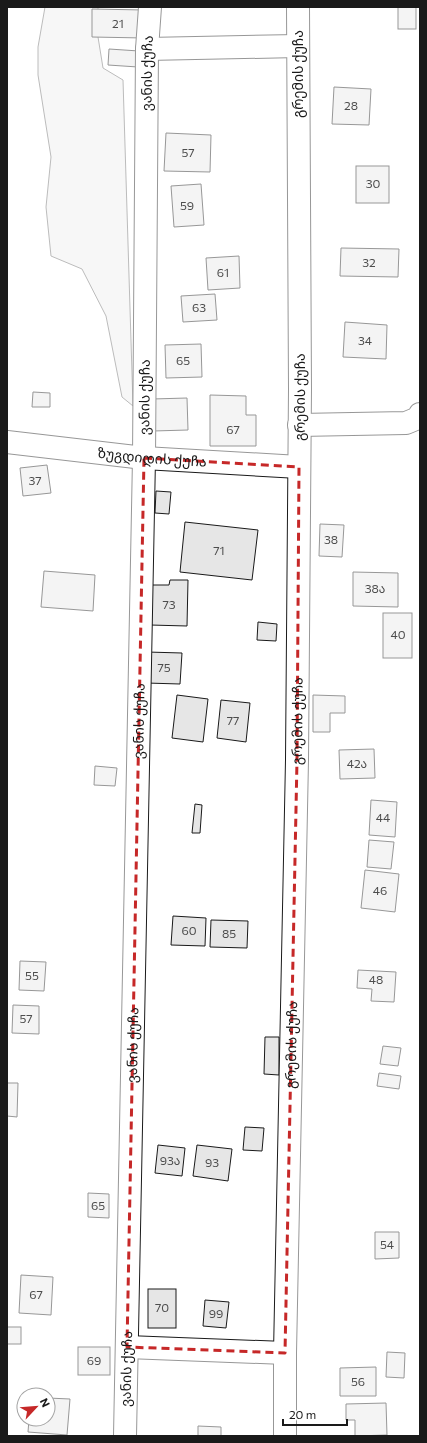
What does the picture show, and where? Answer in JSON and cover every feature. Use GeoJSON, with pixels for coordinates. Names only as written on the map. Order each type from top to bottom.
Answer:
{"type":"FeatureCollection","features":[{"type":"Feature","properties":{"kind":"street","name":"ვანის ქუჩა"},"geometry":{"type":"LineString","coordinates":[[125,1436],[144,458],[147,49],[150,7]]}},
{"type":"Feature","properties":{"kind":"street","name":"გრემის ქუჩა"},"geometry":{"type":"LineString","coordinates":[[285,1436],[285,1353],[297,760],[299,467],[298,7]]}},
{"type":"Feature","properties":{"kind":"street"},"geometry":{"type":"LineString","coordinates":[[147,49],[298,46]]}},
{"type":"Feature","properties":{"kind":"street"},"geometry":{"type":"LineString","coordinates":[[299,425],[406,423],[418,418],[420,414]]}},
{"type":"Feature","properties":{"kind":"street","name":"ზუგდიდის ქუჩა"},"geometry":{"type":"LineString","coordinates":[[7,442],[144,458],[299,467]]}},
{"type":"Feature","properties":{"kind":"street"},"geometry":{"type":"LineString","coordinates":[[127,1347],[285,1353]]}},
{"type":"Feature","properties":{"kind":"highlighted area"},"geometry":{"type":"Polygon","coordinates":[[[144,458],[299,467],[297,760],[285,1353],[127,1347],[144,458]]]}},
{"type":"Feature","properties":{"kind":"shaded area"},"geometry":{"type":"Polygon","coordinates":[[[45,7],[98,7],[98,37],[103,68],[123,80],[133,406],[122,397],[106,316],[82,269],[51,256],[46,207],[51,157],[38,75],[38,47],[45,7]]]}},
{"type":"Feature","properties":{"kind":"building"},"geometry":{"type":"Polygon","coordinates":[[[398,7],[416,7],[416,29],[398,29],[398,7]]]}},
{"type":"Feature","properties":{"kind":"building"},"geometry":{"type":"Polygon","coordinates":[[[92,9],[144,10],[144,38],[92,37],[92,9]]]}},
{"type":"Feature","properties":{"kind":"building"},"geometry":{"type":"Polygon","coordinates":[[[109,49],[139,51],[138,67],[108,65],[109,49]]]}},
{"type":"Feature","properties":{"kind":"building"},"geometry":{"type":"Polygon","coordinates":[[[334,87],[371,89],[369,125],[332,124],[334,87]]]}},
{"type":"Feature","properties":{"kind":"building"},"geometry":{"type":"Polygon","coordinates":[[[166,133],[211,135],[210,172],[164,171],[166,133]]]}},
{"type":"Feature","properties":{"kind":"building"},"geometry":{"type":"Polygon","coordinates":[[[356,166],[389,166],[389,203],[356,203],[356,166]]]}},
{"type":"Feature","properties":{"kind":"building"},"geometry":{"type":"Polygon","coordinates":[[[201,184],[204,225],[174,227],[171,186],[201,184]]]}},
{"type":"Feature","properties":{"kind":"building"},"geometry":{"type":"Polygon","coordinates":[[[341,248],[399,249],[398,277],[340,276],[341,248]]]}},
{"type":"Feature","properties":{"kind":"building"},"geometry":{"type":"Polygon","coordinates":[[[239,256],[240,288],[208,290],[206,258],[239,256]]]}},
{"type":"Feature","properties":{"kind":"building"},"geometry":{"type":"Polygon","coordinates":[[[215,294],[217,320],[183,322],[181,296],[215,294]]]}},
{"type":"Feature","properties":{"kind":"building"},"geometry":{"type":"Polygon","coordinates":[[[345,322],[387,325],[386,359],[343,357],[345,322]]]}},
{"type":"Feature","properties":{"kind":"building"},"geometry":{"type":"Polygon","coordinates":[[[201,344],[202,377],[166,378],[165,345],[201,344]]]}},
{"type":"Feature","properties":{"kind":"building"},"geometry":{"type":"Polygon","coordinates":[[[33,392],[50,393],[50,407],[32,407],[33,392]]]}},
{"type":"Feature","properties":{"kind":"building"},"geometry":{"type":"Polygon","coordinates":[[[210,395],[246,396],[246,415],[256,415],[256,446],[210,446],[210,395]]]}},
{"type":"Feature","properties":{"kind":"building"},"geometry":{"type":"Polygon","coordinates":[[[187,398],[188,430],[153,431],[152,399],[187,398]]]}},
{"type":"Feature","properties":{"kind":"building"},"geometry":{"type":"Polygon","coordinates":[[[47,465],[51,493],[23,496],[20,468],[47,465]]]}},
{"type":"Feature","properties":{"kind":"building"},"geometry":{"type":"Polygon","coordinates":[[[156,491],[171,492],[169,514],[155,513],[156,491]]]}},
{"type":"Feature","properties":{"kind":"building"},"geometry":{"type":"Polygon","coordinates":[[[185,522],[258,530],[252,580],[180,572],[185,522]]]}},
{"type":"Feature","properties":{"kind":"building"},"geometry":{"type":"Polygon","coordinates":[[[320,524],[344,525],[342,557],[319,556],[320,524]]]}},
{"type":"Feature","properties":{"kind":"building"},"geometry":{"type":"Polygon","coordinates":[[[44,571],[95,575],[93,611],[41,607],[44,571]]]}},
{"type":"Feature","properties":{"kind":"building"},"geometry":{"type":"Polygon","coordinates":[[[353,572],[398,573],[398,607],[353,606],[353,572]]]}},
{"type":"Feature","properties":{"kind":"building"},"geometry":{"type":"Polygon","coordinates":[[[170,580],[188,580],[187,626],[150,625],[151,585],[169,585],[170,580]]]}},
{"type":"Feature","properties":{"kind":"building"},"geometry":{"type":"Polygon","coordinates":[[[383,613],[412,613],[412,658],[383,658],[383,613]]]}},
{"type":"Feature","properties":{"kind":"building"},"geometry":{"type":"Polygon","coordinates":[[[258,622],[277,624],[276,641],[257,640],[258,622]]]}},
{"type":"Feature","properties":{"kind":"building"},"geometry":{"type":"Polygon","coordinates":[[[147,652],[182,653],[180,684],[146,683],[147,652]]]}},
{"type":"Feature","properties":{"kind":"building"},"geometry":{"type":"Polygon","coordinates":[[[177,695],[208,699],[203,742],[172,738],[177,695]]]}},
{"type":"Feature","properties":{"kind":"building"},"geometry":{"type":"Polygon","coordinates":[[[313,695],[345,696],[345,713],[330,713],[330,732],[313,732],[313,695]]]}},
{"type":"Feature","properties":{"kind":"building"},"geometry":{"type":"Polygon","coordinates":[[[221,700],[250,703],[246,742],[217,738],[221,700]]]}},
{"type":"Feature","properties":{"kind":"building"},"geometry":{"type":"Polygon","coordinates":[[[374,749],[375,778],[340,779],[339,750],[374,749]]]}},
{"type":"Feature","properties":{"kind":"building"},"geometry":{"type":"Polygon","coordinates":[[[95,766],[117,768],[115,786],[94,785],[95,766]]]}},
{"type":"Feature","properties":{"kind":"building"},"geometry":{"type":"Polygon","coordinates":[[[371,800],[397,802],[395,837],[369,835],[371,800]]]}},
{"type":"Feature","properties":{"kind":"building"},"geometry":{"type":"Polygon","coordinates":[[[195,804],[202,805],[200,833],[192,833],[195,804]]]}},
{"type":"Feature","properties":{"kind":"building"},"geometry":{"type":"Polygon","coordinates":[[[369,840],[394,842],[391,869],[367,867],[369,840]]]}},
{"type":"Feature","properties":{"kind":"building"},"geometry":{"type":"Polygon","coordinates":[[[365,870],[399,874],[395,912],[361,908],[365,870]]]}},
{"type":"Feature","properties":{"kind":"building"},"geometry":{"type":"Polygon","coordinates":[[[173,916],[206,918],[205,946],[171,945],[173,916]]]}},
{"type":"Feature","properties":{"kind":"building"},"geometry":{"type":"Polygon","coordinates":[[[211,920],[248,921],[247,948],[210,947],[211,920]]]}},
{"type":"Feature","properties":{"kind":"building"},"geometry":{"type":"Polygon","coordinates":[[[20,961],[46,962],[44,991],[19,990],[20,961]]]}},
{"type":"Feature","properties":{"kind":"building"},"geometry":{"type":"Polygon","coordinates":[[[358,970],[396,972],[394,1002],[371,1001],[372,989],[357,988],[358,970]]]}},
{"type":"Feature","properties":{"kind":"building"},"geometry":{"type":"Polygon","coordinates":[[[13,1005],[39,1006],[39,1034],[12,1033],[13,1005]]]}},
{"type":"Feature","properties":{"kind":"building"},"geometry":{"type":"Polygon","coordinates":[[[265,1037],[279,1037],[279,1075],[264,1074],[265,1037]]]}},
{"type":"Feature","properties":{"kind":"building"},"geometry":{"type":"Polygon","coordinates":[[[383,1046],[401,1048],[398,1066],[380,1064],[383,1046]]]}},
{"type":"Feature","properties":{"kind":"building"},"geometry":{"type":"Polygon","coordinates":[[[379,1073],[401,1076],[399,1089],[377,1086],[379,1073]]]}},
{"type":"Feature","properties":{"kind":"building"},"geometry":{"type":"Polygon","coordinates":[[[7,1083],[18,1083],[17,1117],[7,1116],[7,1083]]]}},
{"type":"Feature","properties":{"kind":"building"},"geometry":{"type":"Polygon","coordinates":[[[245,1127],[264,1128],[262,1151],[243,1150],[245,1127]]]}},
{"type":"Feature","properties":{"kind":"building"},"geometry":{"type":"Polygon","coordinates":[[[158,1145],[185,1148],[182,1176],[155,1173],[158,1145]]]}},
{"type":"Feature","properties":{"kind":"building"},"geometry":{"type":"Polygon","coordinates":[[[197,1145],[232,1149],[228,1181],[193,1176],[197,1145]]]}},
{"type":"Feature","properties":{"kind":"building"},"geometry":{"type":"Polygon","coordinates":[[[88,1193],[109,1194],[109,1218],[88,1217],[88,1193]]]}},
{"type":"Feature","properties":{"kind":"building"},"geometry":{"type":"Polygon","coordinates":[[[375,1232],[399,1232],[399,1258],[375,1259],[375,1232]]]}},
{"type":"Feature","properties":{"kind":"building"},"geometry":{"type":"Polygon","coordinates":[[[21,1275],[53,1277],[51,1315],[19,1313],[21,1275]]]}},
{"type":"Feature","properties":{"kind":"building"},"geometry":{"type":"Polygon","coordinates":[[[148,1289],[176,1289],[176,1328],[148,1328],[148,1289]]]}},
{"type":"Feature","properties":{"kind":"building"},"geometry":{"type":"Polygon","coordinates":[[[205,1300],[229,1302],[226,1328],[203,1326],[205,1300]]]}},
{"type":"Feature","properties":{"kind":"building"},"geometry":{"type":"Polygon","coordinates":[[[7,1327],[21,1327],[21,1344],[7,1344],[7,1327]]]}},
{"type":"Feature","properties":{"kind":"building"},"geometry":{"type":"Polygon","coordinates":[[[78,1347],[110,1347],[110,1375],[78,1375],[78,1347]]]}},
{"type":"Feature","properties":{"kind":"building"},"geometry":{"type":"Polygon","coordinates":[[[387,1352],[405,1353],[404,1378],[386,1377],[387,1352]]]}},
{"type":"Feature","properties":{"kind":"building"},"geometry":{"type":"Polygon","coordinates":[[[376,1367],[376,1396],[340,1396],[340,1368],[376,1367]]]}},
{"type":"Feature","properties":{"kind":"building"},"geometry":{"type":"Polygon","coordinates":[[[56,1398],[70,1399],[67,1435],[28,1432],[28,1427],[56,1427],[56,1398]]]}},
{"type":"Feature","properties":{"kind":"building"},"geometry":{"type":"Polygon","coordinates":[[[386,1403],[387,1435],[355,1436],[355,1420],[346,1420],[346,1404],[386,1403]]]}},
{"type":"Feature","properties":{"kind":"building"},"geometry":{"type":"Polygon","coordinates":[[[198,1426],[221,1427],[221,1436],[198,1436],[198,1426]]]}}]}
